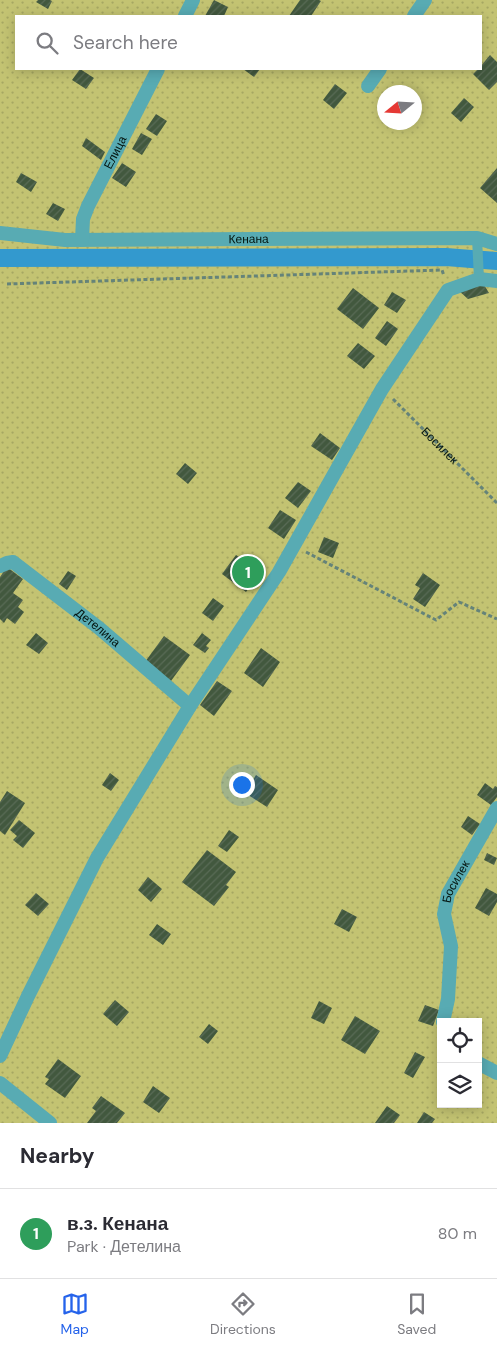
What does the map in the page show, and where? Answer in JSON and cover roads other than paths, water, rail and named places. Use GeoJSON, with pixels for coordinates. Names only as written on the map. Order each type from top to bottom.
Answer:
{"type":"FeatureCollection","features":[{"type":"Feature","properties":{"kind":"street"},"geometry":{"type":"LineString","coordinates":[[186,15],[193,0]]}},
{"type":"Feature","properties":{"kind":"street"},"geometry":{"type":"LineString","coordinates":[[415,15],[425,0]]}},
{"type":"Feature","properties":{"kind":"street","name":"Елица"},"geometry":{"type":"LineString","coordinates":[[82,240],[83,219],[88,206],[157,70]]}},
{"type":"Feature","properties":{"kind":"street"},"geometry":{"type":"LineString","coordinates":[[368,86],[379,70]]}},
{"type":"Feature","properties":{"kind":"street","name":"Кенана"},"geometry":{"type":"LineString","coordinates":[[0,233],[82,240],[477,238],[497,244]]}},
{"type":"Feature","properties":{"kind":"street"},"geometry":{"type":"LineString","coordinates":[[477,238],[479,279]]}},
{"type":"Feature","properties":{"kind":"street"},"geometry":{"type":"LineString","coordinates":[[0,1056],[97,858],[190,706],[279,572],[382,389],[448,290],[479,279],[497,281]]}},
{"type":"Feature","properties":{"kind":"street","name":"Детелина"},"geometry":{"type":"LineString","coordinates":[[0,566],[13,562],[99,628],[190,706]]}},
{"type":"Feature","properties":{"kind":"street","name":"Босилек"},"geometry":{"type":"LineString","coordinates":[[444,1018],[448,999],[451,946],[444,906],[448,894],[497,808]]}},
{"type":"Feature","properties":{"kind":"street"},"geometry":{"type":"LineString","coordinates":[[482,1065],[497,1073]]}},
{"type":"Feature","properties":{"kind":"street"},"geometry":{"type":"LineString","coordinates":[[0,1083],[50,1123]]}},
{"type":"Feature","properties":{"kind":"waterway"},"geometry":{"type":"LineString","coordinates":[[0,258],[446,257],[497,261]]}},
{"type":"Feature","properties":{"kind":"place","name":"в.з. Кенана"},"geometry":{"type":"Point","coordinates":[248,572]}}]}
